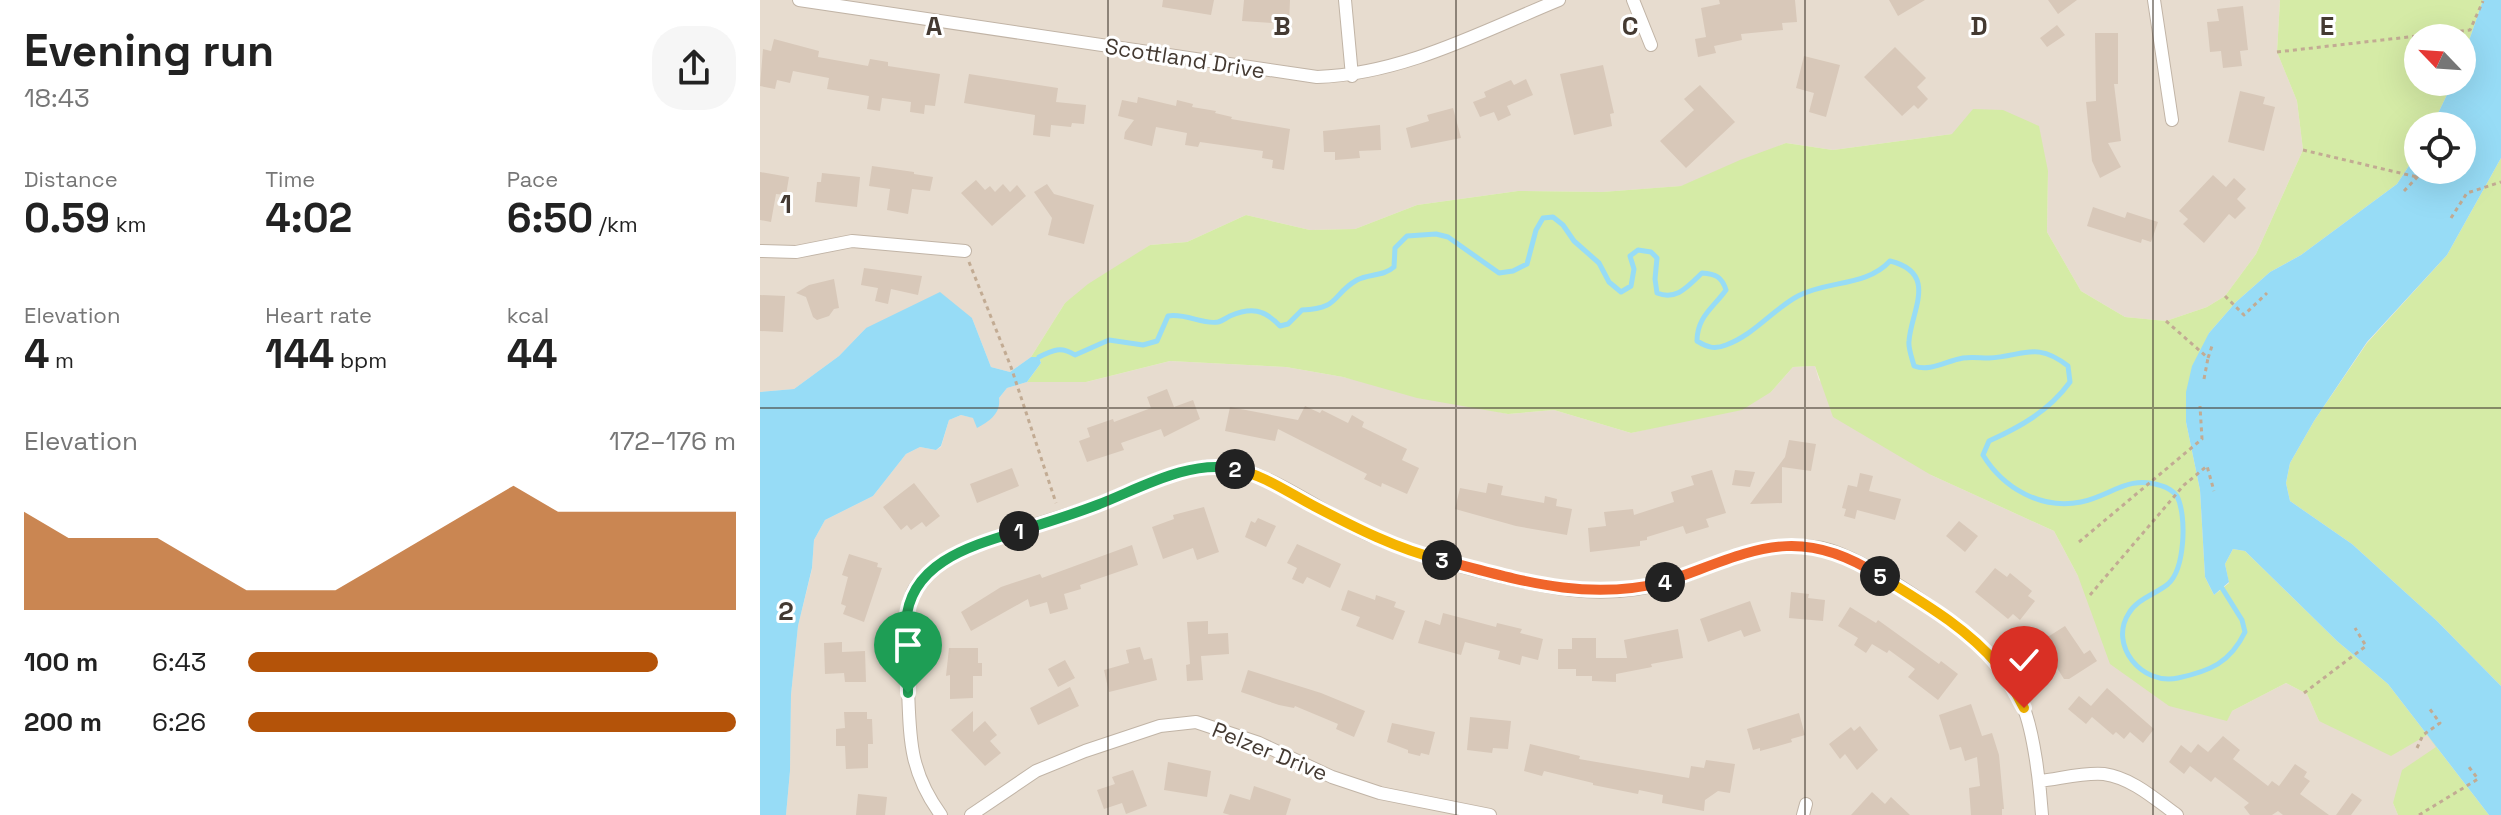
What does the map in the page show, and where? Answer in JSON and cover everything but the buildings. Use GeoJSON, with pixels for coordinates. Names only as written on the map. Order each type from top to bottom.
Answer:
{"type":"FeatureCollection","features":[{"type":"Feature","properties":{"kind":"street","name":"Scottland Drive"},"geometry":{"type":"LineString","coordinates":[[799,0],[1317,77],[1352,76],[1410,62],[1559,0]]}},
{"type":"Feature","properties":{"kind":"street"},"geometry":{"type":"LineString","coordinates":[[1345,0],[1352,76]]}},
{"type":"Feature","properties":{"kind":"street"},"geometry":{"type":"LineString","coordinates":[[1633,0],[1651,45]]}},
{"type":"Feature","properties":{"kind":"street"},"geometry":{"type":"LineString","coordinates":[[2154,0],[2172,120]]}},
{"type":"Feature","properties":{"kind":"street"},"geometry":{"type":"LineString","coordinates":[[760,251],[796,252],[852,241],[965,251]]}},
{"type":"Feature","properties":{"kind":"street"},"geometry":{"type":"LineString","coordinates":[[941,815],[911,757],[906,622],[911,597],[929,570],[946,558],[998,538],[1180,473],[1220,465],[1247,471],[1270,481],[1367,534],[1417,554],[1548,587],[1610,592],[1638,589],[1754,550],[1788,545],[1822,548],[1862,564],[1945,617],[1974,640],[2000,667],[2024,708],[2039,781],[2042,815]]}},
{"type":"Feature","properties":{"kind":"street","name":"Pelzer Drive"},"geometry":{"type":"LineString","coordinates":[[971,815],[1036,771],[1072,756],[1160,726],[1196,722],[1259,743],[1332,777],[1380,793],[1490,815]]}},
{"type":"Feature","properties":{"kind":"street"},"geometry":{"type":"LineString","coordinates":[[2039,781],[2101,774],[2119,778],[2140,788],[2177,815]]}},
{"type":"Feature","properties":{"kind":"path"},"geometry":{"type":"LineString","coordinates":[[2277,52],[2470,30],[2483,1]]}},
{"type":"Feature","properties":{"kind":"path"},"geometry":{"type":"LineString","coordinates":[[2303,150],[2404,174]]}},
{"type":"Feature","properties":{"kind":"path"},"geometry":{"type":"LineString","coordinates":[[2451,218],[2467,193],[2501,182]]}},
{"type":"Feature","properties":{"kind":"path"},"geometry":{"type":"LineString","coordinates":[[2404,191],[2410,184]]}},
{"type":"Feature","properties":{"kind":"path"},"geometry":{"type":"LineString","coordinates":[[965,251],[1011,367],[1061,518]]}},
{"type":"Feature","properties":{"kind":"path"},"geometry":{"type":"LineString","coordinates":[[2225,296],[2244,315],[2267,293]]}},
{"type":"Feature","properties":{"kind":"path"},"geometry":{"type":"LineString","coordinates":[[2166,321],[2208,358]]}},
{"type":"Feature","properties":{"kind":"path"},"geometry":{"type":"LineString","coordinates":[[2204,379],[2212,346]]}},
{"type":"Feature","properties":{"kind":"path"},"geometry":{"type":"LineString","coordinates":[[2079,542],[2202,439],[2200,406]]}},
{"type":"Feature","properties":{"kind":"path"},"geometry":{"type":"LineString","coordinates":[[2090,595],[2184,485],[2207,466],[2214,491]]}},
{"type":"Feature","properties":{"kind":"path"},"geometry":{"type":"LineString","coordinates":[[2304,693],[2366,646],[2355,628]]}},
{"type":"Feature","properties":{"kind":"path"},"geometry":{"type":"LineString","coordinates":[[2417,748],[2423,735],[2440,723],[2429,708]]}},
{"type":"Feature","properties":{"kind":"path"},"geometry":{"type":"LineString","coordinates":[[2419,815],[2478,779],[2469,767]]}},
{"type":"Feature","properties":{"kind":"shaded area"},"geometry":{"type":"Polygon","coordinates":[[[760,0],[2280,0],[2277,52],[2297,101],[2303,150],[2256,254],[2225,296],[2207,307],[2166,321],[2125,317],[2081,291],[2047,232],[2048,172],[1952,134],[1833,150],[1786,143],[1682,186],[1602,192],[1518,191],[1417,205],[1355,229],[1310,230],[1246,215],[1187,242],[1150,245],[1065,303],[1031,357],[1010,372],[991,367],[972,318],[866,328],[839,356],[794,389],[760,392],[760,0]]]}},
{"type":"Feature","properties":{"kind":"shaded area"},"geometry":{"type":"Polygon","coordinates":[[[1170,361],[1286,367],[1508,414],[1554,410],[1631,433],[1682,421],[1771,392],[1793,367],[1815,366],[1819,380],[1931,475],[2054,531],[2078,576],[2232,711],[2286,683],[2307,694],[2319,721],[2427,735],[2437,747],[2393,803],[2398,815],[786,815],[791,695],[798,626],[812,569],[814,540],[825,520],[873,496],[906,454],[920,447],[936,450],[941,447],[949,420],[961,415],[974,418],[1007,388],[1027,382],[1086,382],[1170,361]]]}},
{"type":"Feature","properties":{"kind":"green space"},"geometry":{"type":"Polygon","coordinates":[[[2280,0],[2483,0],[2475,24],[2404,24],[2404,96],[2446,96],[2439,112],[2404,112],[2404,173],[2397,184],[2301,255],[2270,272],[2236,302],[2209,333],[2186,422],[2200,490],[2205,577],[2214,595],[2229,583],[2225,564],[2233,549],[2245,551],[2337,641],[2388,684],[2489,815],[2398,815],[2393,803],[2402,770],[2436,747],[2427,735],[2391,756],[2319,721],[2307,694],[2286,683],[2232,711],[2227,721],[2169,706],[2110,664],[2078,576],[2054,531],[1931,475],[1833,417],[1815,366],[1793,367],[1771,392],[1742,410],[1631,433],[1554,410],[1508,414],[1417,398],[1343,377],[1286,367],[1170,361],[1086,382],[1027,382],[1041,363],[1039,357],[1031,357],[1065,303],[1088,284],[1150,245],[1187,242],[1246,215],[1310,230],[1355,229],[1417,205],[1518,191],[1602,192],[1681,186],[1786,143],[1833,150],[1952,134],[1973,109],[2003,110],[2039,126],[2048,171],[2047,232],[2081,291],[2125,317],[2166,321],[2207,307],[2225,296],[2256,254],[2303,150],[2297,101],[2277,52],[2280,0]]]}},
{"type":"Feature","properties":{"kind":"green space"},"geometry":{"type":"Polygon","coordinates":[[[2501,158],[2501,686],[2437,621],[2352,544],[2290,501],[2286,483],[2290,463],[2314,421],[2367,343],[2447,255],[2501,158]]]}},
{"type":"Feature","properties":{"kind":"water"},"geometry":{"type":"Polygon","coordinates":[[[2483,0],[2501,0],[2501,158],[2447,255],[2367,342],[2314,421],[2290,463],[2286,483],[2290,501],[2352,544],[2437,621],[2501,686],[2501,815],[2489,815],[2388,684],[2337,641],[2245,551],[2233,549],[2225,564],[2229,582],[2214,595],[2205,577],[2200,490],[2186,422],[2186,392],[2192,366],[2209,333],[2236,302],[2270,272],[2301,255],[2397,184],[2404,173],[2404,184],[2476,184],[2476,112],[2439,112],[2446,96],[2476,96],[2475,24],[2483,0]]]}},
{"type":"Feature","properties":{"kind":"water"},"geometry":{"type":"Polygon","coordinates":[[[940,292],[972,318],[991,367],[1010,372],[1031,357],[1039,357],[1041,363],[1027,382],[1007,388],[999,398],[994,416],[986,422],[977,428],[973,418],[961,415],[949,420],[941,446],[936,450],[920,447],[906,454],[873,496],[825,520],[814,540],[812,568],[798,626],[791,695],[786,815],[760,815],[760,392],[794,389],[839,356],[866,328],[940,292]]]}},
{"type":"Feature","properties":{"kind":"waterway"},"geometry":{"type":"LineString","coordinates":[[1039,357],[1057,350],[1075,355],[1109,340],[1143,345],[1157,341],[1168,316],[1220,322],[1238,313],[1257,311],[1280,326],[1288,324],[1302,310],[1330,304],[1357,280],[1394,267],[1395,248],[1407,236],[1436,234],[1448,237],[1499,273],[1513,271],[1527,264],[1536,230],[1543,218],[1553,217],[1563,225],[1574,241],[1599,263],[1609,282],[1621,292],[1631,286],[1634,269],[1630,256],[1638,250],[1651,252],[1657,258],[1657,293],[1676,294],[1702,273],[1718,277],[1726,290],[1703,319],[1697,341],[1711,347],[1722,347],[1736,341],[1798,296],[1870,275],[1890,261],[1914,274],[1918,284],[1919,294],[1909,344],[1914,366],[1926,368],[1963,358],[2030,352],[2047,354],[2068,366],[2070,382],[2053,401],[2023,424],[1989,441],[1983,455],[2001,477],[2024,494],[2052,503],[2081,502],[2139,483],[2164,487],[2177,496],[2183,542],[2174,577],[2132,608],[2124,625],[2126,650],[2141,669],[2152,676],[2178,678],[2209,669],[2226,658],[2245,632],[2242,620],[2222,588]]}},
{"type":"Feature","properties":{"kind":"route"},"geometry":{"type":"LineString","coordinates":[[908,693],[906,622],[914,589],[929,570],[946,558],[998,538],[1180,473],[1220,465],[1247,471],[1270,481],[1367,534],[1417,554],[1548,587],[1610,592],[1638,589],[1754,550],[1788,545],[1822,548],[1862,564],[1945,617],[1974,640],[2000,667],[2024,708]]}}]}
